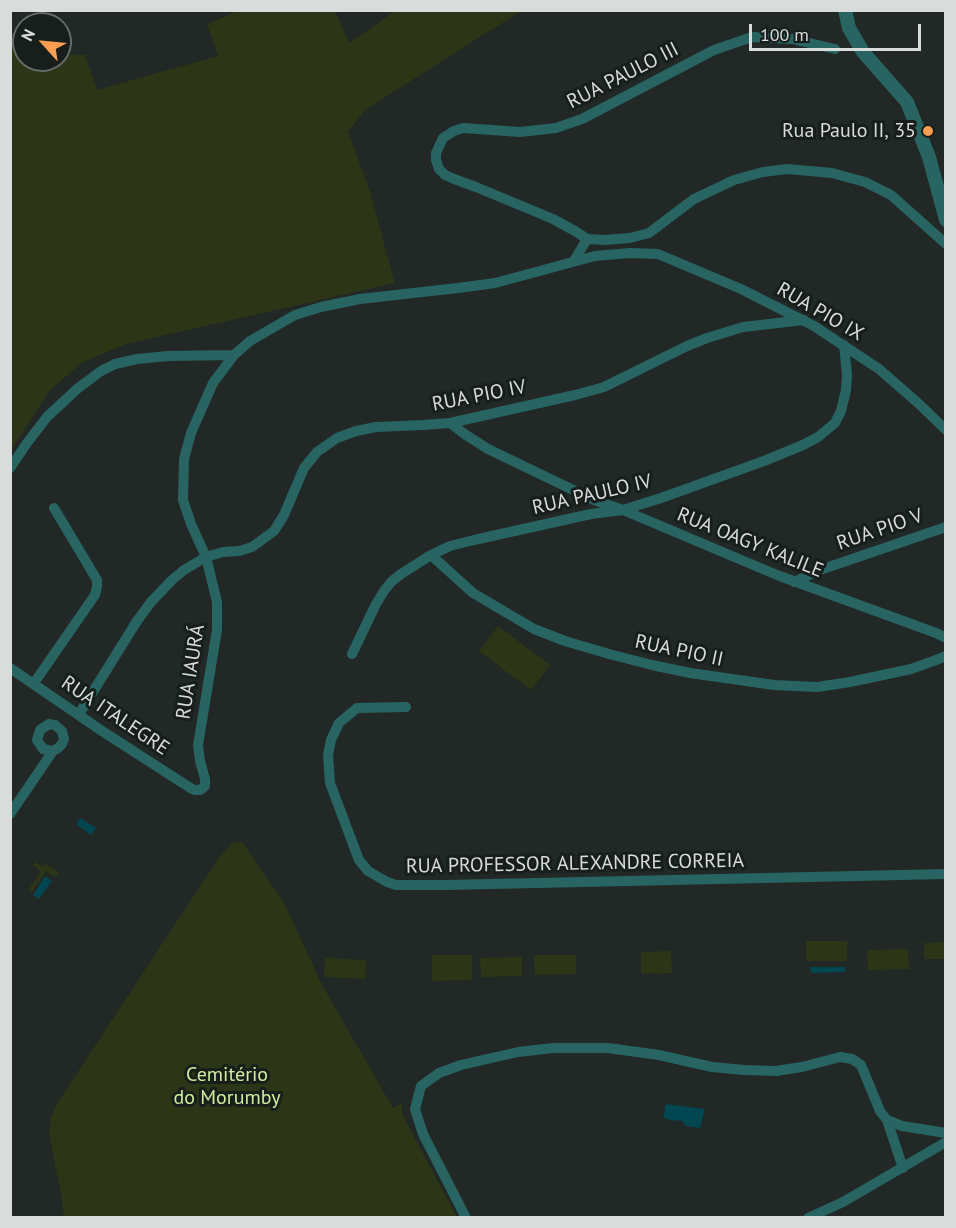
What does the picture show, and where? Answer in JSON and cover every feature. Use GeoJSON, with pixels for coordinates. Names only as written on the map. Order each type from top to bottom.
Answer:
{"type":"FeatureCollection","features":[{"type":"Feature","properties":{"kind":"street"},"geometry":{"type":"LineString","coordinates":[[845,10],[849,28],[864,52],[907,102],[929,157],[945,219]]}},
{"type":"Feature","properties":{"kind":"street","name":"RUA PAULO III"},"geometry":{"type":"LineString","coordinates":[[587,239],[553,219],[445,175],[436,160],[436,153],[443,138],[463,128],[520,132],[556,128],[582,119],[714,50],[752,37],[792,39],[835,49]]}},
{"type":"Feature","properties":{"kind":"street"},"geometry":{"type":"LineString","coordinates":[[574,261],[587,239],[621,239],[649,233],[694,199],[734,180],[787,169],[832,172],[891,195],[945,244]]}},
{"type":"Feature","properties":{"kind":"street"},"geometry":{"type":"LineString","coordinates":[[649,233],[651,246],[658,254]]}},
{"type":"Feature","properties":{"kind":"street","name":"RUA PIO IX"},"geometry":{"type":"LineString","coordinates":[[234,355],[250,341],[294,315],[321,307],[360,299],[495,283],[595,256],[630,253],[658,254],[741,289],[804,320],[879,369],[945,430]]}},
{"type":"Feature","properties":{"kind":"street","name":"RUA PIO IV"},"geometry":{"type":"LineString","coordinates":[[206,557],[252,547],[274,531],[284,515],[304,468],[317,452],[337,438],[376,427],[450,423],[604,387],[707,338],[743,327],[804,320]]}},
{"type":"Feature","properties":{"kind":"street","name":"RUA PAULO IV"},"geometry":{"type":"LineString","coordinates":[[352,654],[376,604],[391,582],[430,555],[450,546],[474,540],[591,514],[623,510],[764,461],[803,445],[827,431],[842,411],[847,375],[844,345]]}},
{"type":"Feature","properties":{"kind":"street"},"geometry":{"type":"LineString","coordinates":[[10,468],[47,417],[67,397],[101,371],[115,364],[137,359],[234,355]]}},
{"type":"Feature","properties":{"kind":"street","name":"RUA IAURÁ"},"geometry":{"type":"LineString","coordinates":[[200,790],[206,783],[200,761],[199,735],[218,616],[217,602],[206,557],[183,500],[184,459],[191,433],[213,383],[234,355]]}},
{"type":"Feature","properties":{"kind":"street","name":"RUA OAGY KALILE"},"geometry":{"type":"LineString","coordinates":[[450,423],[488,449],[594,500],[794,582],[945,638]]}},
{"type":"Feature","properties":{"kind":"street"},"geometry":{"type":"LineString","coordinates":[[33,683],[95,595],[98,587],[97,580],[54,508]]}},
{"type":"Feature","properties":{"kind":"street","name":"RUA PIO V"},"geometry":{"type":"LineString","coordinates":[[794,582],[820,570],[945,527]]}},
{"type":"Feature","properties":{"kind":"street","name":"RUA PIO II"},"geometry":{"type":"LineString","coordinates":[[430,555],[473,593],[534,629],[565,642],[690,673],[774,685],[817,687],[902,671],[945,656]]}},
{"type":"Feature","properties":{"kind":"street"},"geometry":{"type":"LineString","coordinates":[[79,714],[146,609],[173,579],[206,557]]}},
{"type":"Feature","properties":{"kind":"street","name":"RUA ITALEGRE"},"geometry":{"type":"LineString","coordinates":[[10,668],[186,785],[200,790]]}},
{"type":"Feature","properties":{"kind":"street","name":"RUA PROFESSOR ALEXANDRE CORREIA"},"geometry":{"type":"LineString","coordinates":[[406,707],[357,708],[339,723],[331,740],[328,755],[330,783],[359,860],[368,871],[396,885],[945,874]]}},
{"type":"Feature","properties":{"kind":"street"},"geometry":{"type":"LineString","coordinates":[[10,814],[53,751]]}},
{"type":"Feature","properties":{"kind":"street"},"geometry":{"type":"LineString","coordinates":[[466,1218],[423,1134],[415,1108],[421,1086],[440,1073],[460,1065],[553,1048],[608,1048],[744,1071],[776,1071],[840,1058],[852,1059],[861,1065],[880,1111],[887,1120],[903,1168]]}},
{"type":"Feature","properties":{"kind":"street"},"geometry":{"type":"LineString","coordinates":[[887,1120],[902,1126],[945,1133]]}},
{"type":"Feature","properties":{"kind":"street"},"geometry":{"type":"LineString","coordinates":[[808,1218],[843,1202],[945,1142]]}},
{"type":"Feature","properties":{"kind":"green space"},"geometry":{"type":"Polygon","coordinates":[[[239,11],[335,11],[349,43],[395,11],[521,11],[365,110],[348,132],[370,192],[395,283],[126,344],[83,362],[50,390],[11,450],[11,46],[12,72],[72,72],[72,54],[85,55],[97,90],[218,56],[207,24],[239,11]]]}},
{"type":"Feature","properties":{"kind":"green space"},"geometry":{"type":"Polygon","coordinates":[[[498,626],[550,665],[531,690],[479,651],[498,626]]]}},
{"type":"Feature","properties":{"kind":"green space","name":"Cemitério do Morumby"},"geometry":{"type":"Polygon","coordinates":[[[242,842],[284,903],[322,985],[393,1108],[401,1104],[403,1116],[457,1217],[64,1217],[49,1134],[51,1117],[58,1102],[218,859],[232,843],[242,842]]]}},
{"type":"Feature","properties":{"kind":"green space"},"geometry":{"type":"Polygon","coordinates":[[[35,862],[43,867],[46,864],[59,872],[56,877],[46,871],[32,892],[28,890],[41,871],[33,865],[35,862]]]}},
{"type":"Feature","properties":{"kind":"green space"},"geometry":{"type":"Polygon","coordinates":[[[806,941],[847,941],[847,961],[806,961],[806,941]]]}},
{"type":"Feature","properties":{"kind":"green space"},"geometry":{"type":"Polygon","coordinates":[[[945,942],[945,959],[924,959],[924,943],[945,942]]]}},
{"type":"Feature","properties":{"kind":"green space"},"geometry":{"type":"Polygon","coordinates":[[[908,949],[909,969],[868,970],[867,950],[908,949]]]}},
{"type":"Feature","properties":{"kind":"green space"},"geometry":{"type":"Polygon","coordinates":[[[671,951],[672,973],[641,974],[641,952],[671,951]]]}},
{"type":"Feature","properties":{"kind":"green space"},"geometry":{"type":"Polygon","coordinates":[[[432,955],[472,955],[472,980],[432,981],[432,955]]]}},
{"type":"Feature","properties":{"kind":"green space"},"geometry":{"type":"Polygon","coordinates":[[[534,955],[576,955],[576,974],[535,975],[534,955]]]}},
{"type":"Feature","properties":{"kind":"green space"},"geometry":{"type":"Polygon","coordinates":[[[522,957],[522,976],[481,977],[480,958],[522,957]]]}},
{"type":"Feature","properties":{"kind":"green space"},"geometry":{"type":"Polygon","coordinates":[[[325,958],[366,960],[365,979],[324,977],[325,958]]]}},
{"type":"Feature","properties":{"kind":"water"},"geometry":{"type":"Polygon","coordinates":[[[80,818],[96,828],[91,835],[76,824],[80,818]]]}},
{"type":"Feature","properties":{"kind":"water"},"geometry":{"type":"Polygon","coordinates":[[[45,876],[52,881],[39,899],[33,895],[45,876]]]}},
{"type":"Feature","properties":{"kind":"water"},"geometry":{"type":"Polygon","coordinates":[[[810,967],[845,967],[845,972],[811,973],[810,967]]]}},
{"type":"Feature","properties":{"kind":"water"},"geometry":{"type":"Polygon","coordinates":[[[666,1104],[705,1109],[700,1128],[685,1126],[682,1121],[663,1118],[666,1104]]]}},
{"type":"Feature","properties":{"kind":"place","name":"Rua Paulo II, 35"},"geometry":{"type":"Point","coordinates":[928,131]}}]}
